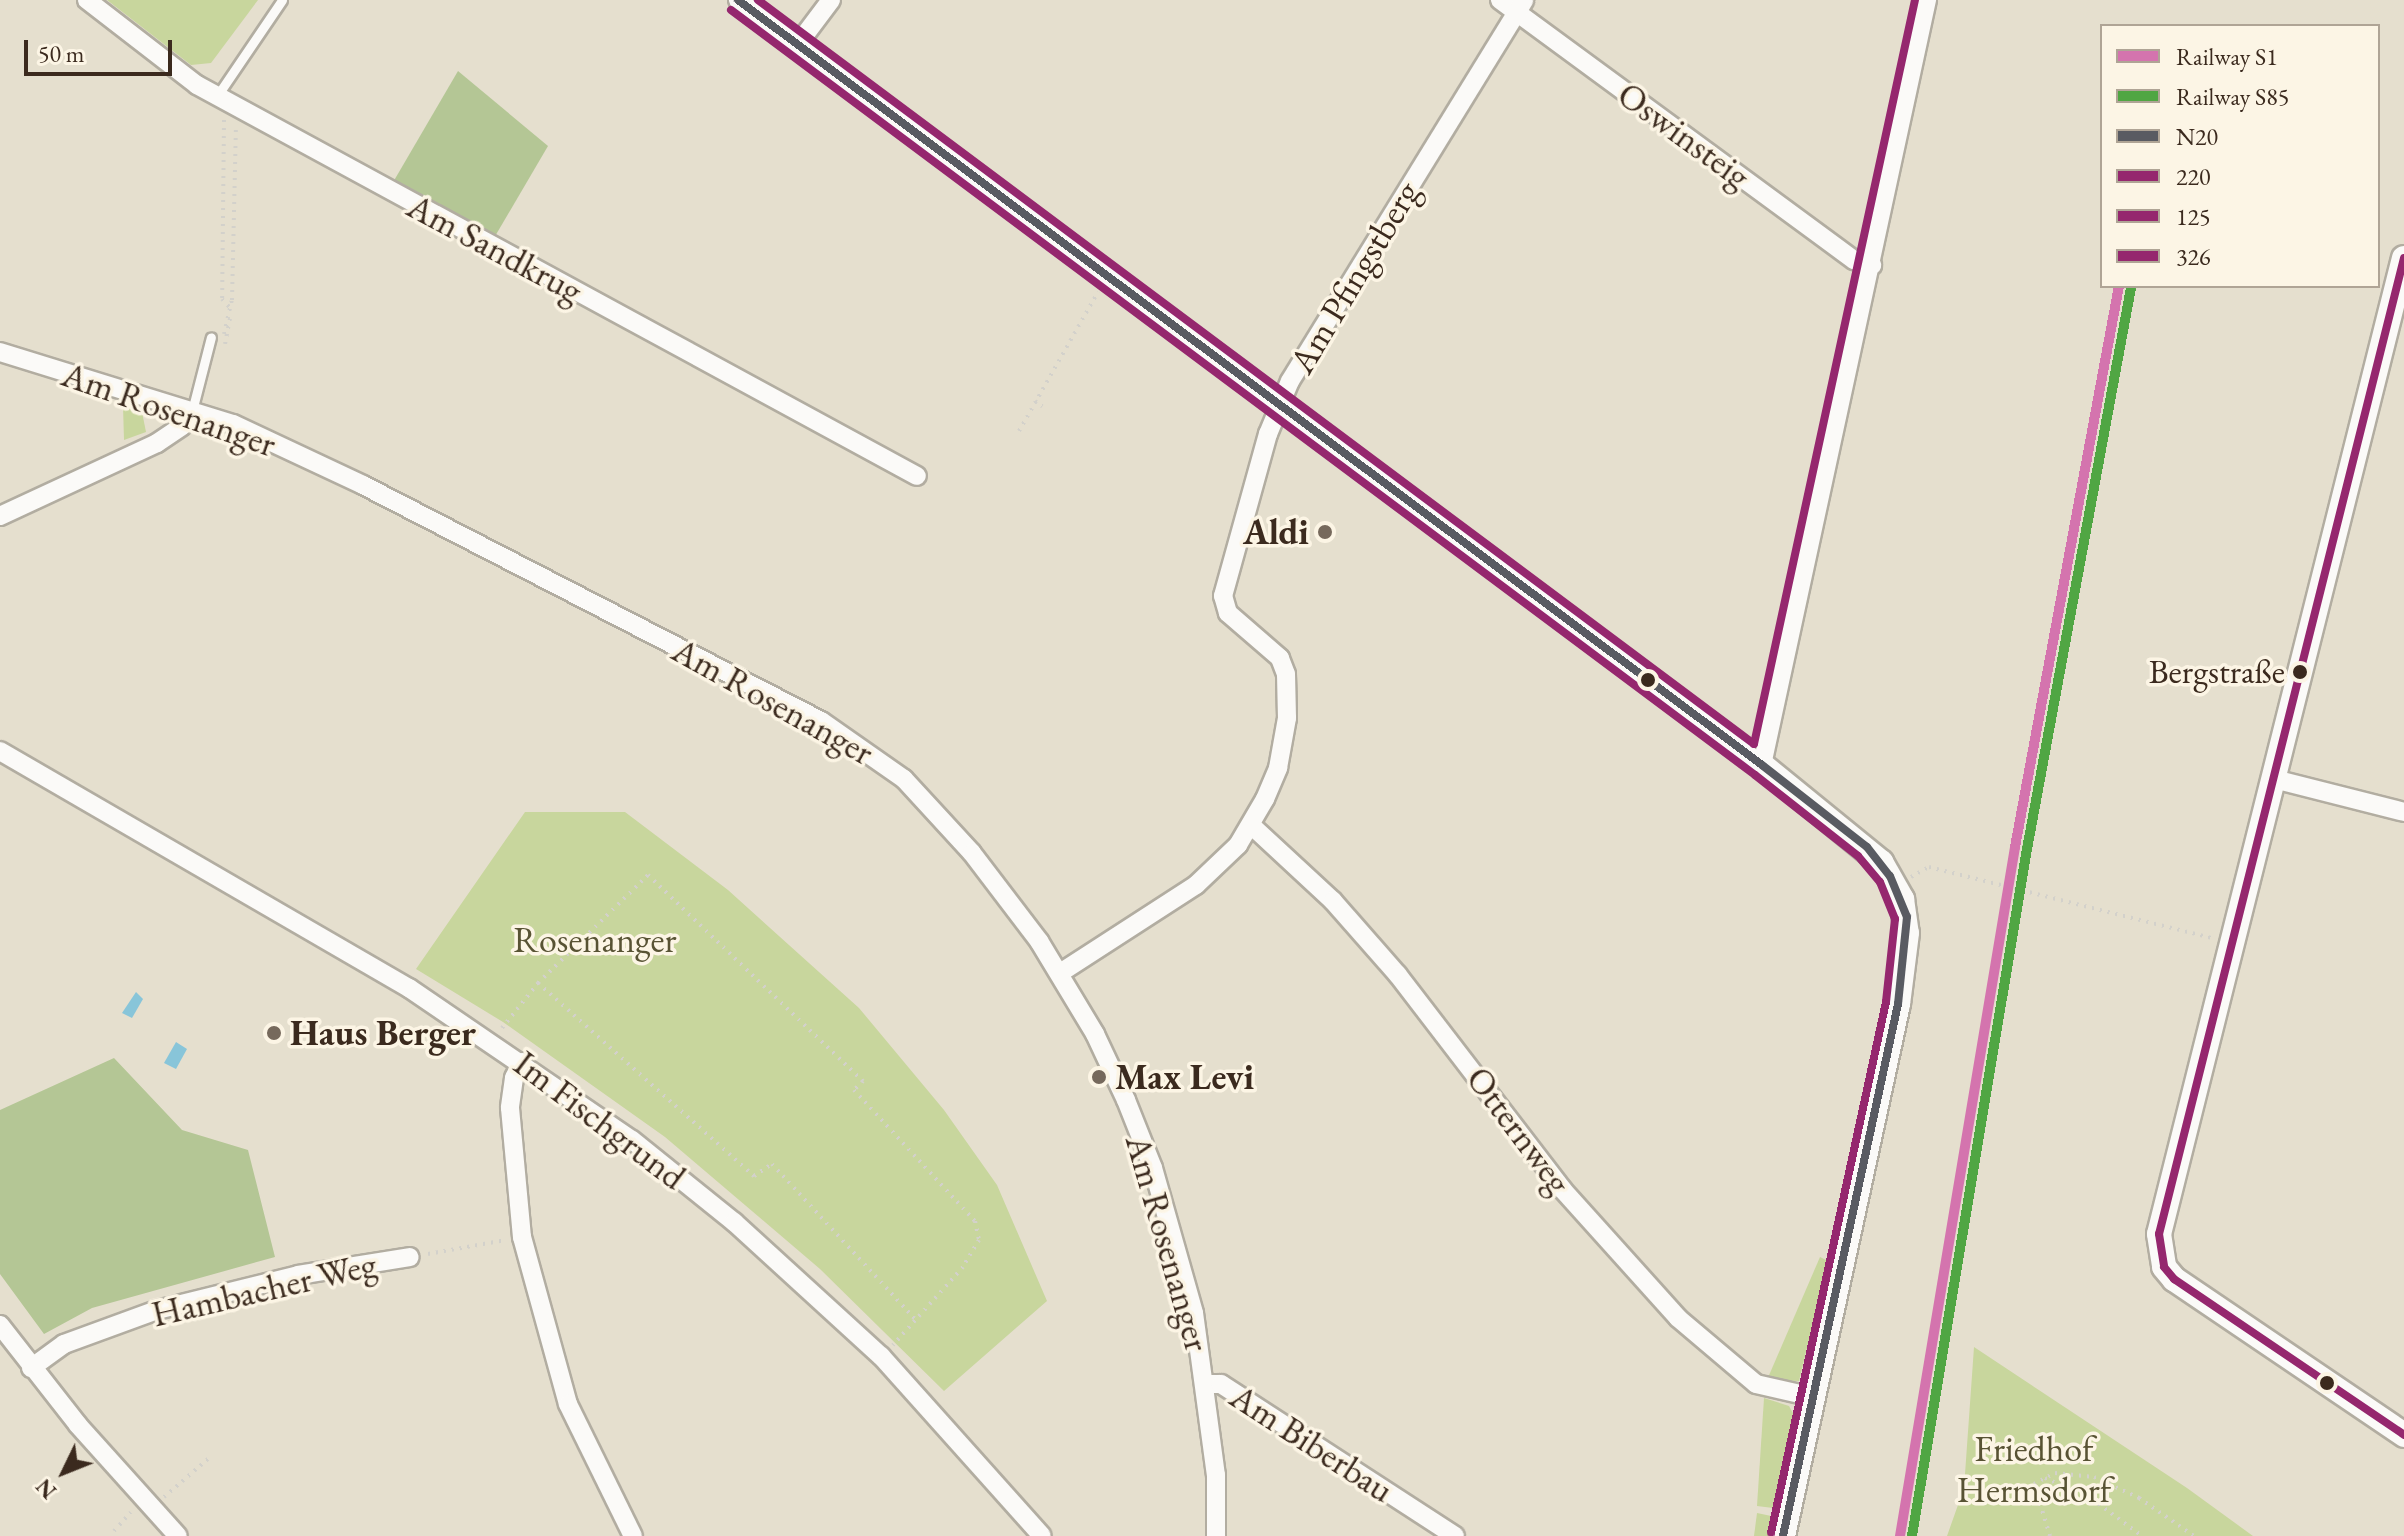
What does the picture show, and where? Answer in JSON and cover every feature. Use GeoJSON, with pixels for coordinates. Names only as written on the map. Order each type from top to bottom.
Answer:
{"type":"FeatureCollection","features":[{"type":"Feature","properties":{"kind":"street","name":"Am Sandkrug"},"geometry":{"type":"LineString","coordinates":[[87,0],[222,99],[917,476]]}},
{"type":"Feature","properties":{"kind":"street"},"geometry":{"type":"LineString","coordinates":[[738,0],[1762,765],[1867,847],[1890,876],[1907,917],[1898,1004],[1783,1536]]}},
{"type":"Feature","properties":{"kind":"street"},"geometry":{"type":"LineString","coordinates":[[798,44],[831,0]]}},
{"type":"Feature","properties":{"kind":"street","name":"Oswinsteig"},"geometry":{"type":"LineString","coordinates":[[1500,0],[1520,6],[1854,260],[1872,265]]}},
{"type":"Feature","properties":{"kind":"street"},"geometry":{"type":"LineString","coordinates":[[1762,765],[1927,0]]}},
{"type":"Feature","properties":{"kind":"street","name":"Am Pfingstberg"},"geometry":{"type":"LineString","coordinates":[[1060,973],[1196,885],[1251,825],[1278,768],[1287,718],[1286,674],[1280,658],[1228,613],[1223,596],[1278,406],[1520,6]]}},
{"type":"Feature","properties":{"kind":"street"},"geometry":{"type":"LineString","coordinates":[[2404,258],[2159,1234],[2164,1267],[2187,1289],[2404,1435]]}},
{"type":"Feature","properties":{"kind":"street","name":"Am Rosenanger"},"geometry":{"type":"LineString","coordinates":[[0,352],[233,424],[363,485],[821,721],[871,752],[904,779],[972,853],[1060,973],[1095,1034],[1153,1168],[1194,1313],[1206,1384],[1216,1536]]}},
{"type":"Feature","properties":{"kind":"street"},"geometry":{"type":"LineString","coordinates":[[0,516],[157,443],[182,426],[192,411]]}},
{"type":"Feature","properties":{"kind":"street","name":"Im Fischgrund"},"geometry":{"type":"LineString","coordinates":[[0,751],[409,988],[522,1062],[632,1140],[804,1286],[932,1409],[1042,1536]]}},
{"type":"Feature","properties":{"kind":"street"},"geometry":{"type":"LineString","coordinates":[[2274,779],[2404,812]]}},
{"type":"Feature","properties":{"kind":"street","name":"Otternweg"},"geometry":{"type":"LineString","coordinates":[[1251,825],[1333,901],[1398,975],[1562,1189],[1678,1318],[1756,1384],[1813,1397]]}},
{"type":"Feature","properties":{"kind":"street"},"geometry":{"type":"LineString","coordinates":[[522,1062],[514,1078],[510,1108],[522,1237],[568,1404],[633,1536]]}},
{"type":"Feature","properties":{"kind":"street","name":"Hambacher Weg"},"geometry":{"type":"LineString","coordinates":[[31,1368],[64,1344],[157,1310],[298,1275],[410,1257]]}},
{"type":"Feature","properties":{"kind":"street"},"geometry":{"type":"LineString","coordinates":[[0,1325],[31,1368],[178,1536]]}},
{"type":"Feature","properties":{"kind":"street","name":"Am Biberbau"},"geometry":{"type":"LineString","coordinates":[[1206,1384],[1221,1384],[1455,1536]]}},
{"type":"Feature","properties":{"kind":"lane"},"geometry":{"type":"LineString","coordinates":[[222,99],[282,0]]}},
{"type":"Feature","properties":{"kind":"lane"},"geometry":{"type":"LineString","coordinates":[[192,411],[211,337]]}},
{"type":"Feature","properties":{"kind":"path"},"geometry":{"type":"LineString","coordinates":[[222,99],[222,299],[230,308]]}},
{"type":"Feature","properties":{"kind":"path"},"geometry":{"type":"LineString","coordinates":[[225,332],[230,308],[236,128]]}},
{"type":"Feature","properties":{"kind":"path"},"geometry":{"type":"LineString","coordinates":[[1019,431],[1098,293]]}},
{"type":"Feature","properties":{"kind":"path"},"geometry":{"type":"LineString","coordinates":[[224,345],[232,322],[229,316]]}},
{"type":"Feature","properties":{"kind":"path"},"geometry":{"type":"LineString","coordinates":[[1068,343],[1075,349]]}},
{"type":"Feature","properties":{"kind":"path"},"geometry":{"type":"LineString","coordinates":[[1061,354],[1069,359]]}},
{"type":"Feature","properties":{"kind":"path"},"geometry":{"type":"LineString","coordinates":[[1035,401],[1042,406]]}},
{"type":"Feature","properties":{"kind":"path"},"geometry":{"type":"LineString","coordinates":[[1026,418],[1032,422]]}},
{"type":"Feature","properties":{"kind":"path"},"geometry":{"type":"LineString","coordinates":[[1929,867],[2213,938]]}},
{"type":"Feature","properties":{"kind":"path"},"geometry":{"type":"LineString","coordinates":[[502,1028],[538,983],[648,875],[863,1081],[854,1090],[975,1221],[979,1240],[893,1345]]}},
{"type":"Feature","properties":{"kind":"path"},"geometry":{"type":"LineString","coordinates":[[538,983],[754,1176],[772,1164],[916,1320]]}},
{"type":"Feature","properties":{"kind":"path","name":"Hambacher Weg"},"geometry":{"type":"LineString","coordinates":[[410,1257],[508,1240]]}},
{"type":"Feature","properties":{"kind":"path"},"geometry":{"type":"LineString","coordinates":[[176,1487],[209,1458]]}},
{"type":"Feature","properties":{"kind":"path"},"geometry":{"type":"LineString","coordinates":[[2050,1536],[2034,1484],[2055,1473],[2094,1477],[2139,1498],[2194,1536]]}},
{"type":"Feature","properties":{"kind":"path"},"geometry":{"type":"LineString","coordinates":[[2045,1478],[2092,1499],[2142,1536]]}},
{"type":"Feature","properties":{"kind":"path"},"geometry":{"type":"LineString","coordinates":[[114,1531],[122,1522]]}},
{"type":"Feature","properties":{"kind":"green space"},"geometry":{"type":"Polygon","coordinates":[[[107,0],[258,0],[211,63],[191,65],[107,0]]]}},
{"type":"Feature","properties":{"kind":"green space"},"geometry":{"type":"Polygon","coordinates":[[[458,71],[548,146],[494,238],[392,184],[458,71]]]}},
{"type":"Feature","properties":{"kind":"green space"},"geometry":{"type":"Polygon","coordinates":[[[123,406],[142,412],[146,432],[124,440],[123,406]]]}},
{"type":"Feature","properties":{"kind":"green space","name":"Rosenanger"},"geometry":{"type":"Polygon","coordinates":[[[525,812],[625,812],[728,890],[859,1008],[944,1110],[997,1185],[1047,1301],[944,1391],[820,1269],[665,1137],[503,1022],[416,969],[525,812]]]}},
{"type":"Feature","properties":{"kind":"green space"},"geometry":{"type":"Polygon","coordinates":[[[114,1058],[182,1130],[248,1150],[275,1257],[92,1308],[44,1334],[0,1274],[0,1110],[114,1058]]]}},
{"type":"Feature","properties":{"kind":"green space"},"geometry":{"type":"Polygon","coordinates":[[[1820,1257],[1828,1261],[1799,1381],[1767,1380],[1820,1257]]]}},
{"type":"Feature","properties":{"kind":"green space","name":"Friedhof Hermsdorf"},"geometry":{"type":"Polygon","coordinates":[[[1974,1347],[2187,1488],[2253,1536],[1947,1536],[1964,1488],[1974,1347]]]}},
{"type":"Feature","properties":{"kind":"green space"},"geometry":{"type":"Polygon","coordinates":[[[1764,1398],[1789,1406],[1796,1419],[1778,1506],[1773,1508],[1757,1506],[1764,1398]]]}},
{"type":"Feature","properties":{"kind":"green space"},"geometry":{"type":"Polygon","coordinates":[[[1757,1513],[1776,1517],[1772,1536],[1754,1536],[1757,1513]]]}},
{"type":"Feature","properties":{"kind":"water"},"geometry":{"type":"Polygon","coordinates":[[[136,992],[143,999],[132,1018],[122,1013],[136,992]]]}},
{"type":"Feature","properties":{"kind":"water"},"geometry":{"type":"Polygon","coordinates":[[[176,1042],[187,1049],[176,1069],[164,1063],[176,1042]]]}},
{"type":"Feature","properties":{"kind":"rail line","name":"S1"},"geometry":{"type":"LineString","coordinates":[[1900,1536],[2015,847],[2119,288]]}},
{"type":"Feature","properties":{"kind":"rail line","name":"S85"},"geometry":{"type":"LineString","coordinates":[[1912,1536],[2027,849],[2131,288]]}},
{"type":"Feature","properties":{"kind":"transit line","name":"N20"},"geometry":{"type":"LineString","coordinates":[[738,0],[1762,765],[1867,847],[1890,876],[1907,917],[1898,1004],[1783,1536]]}},
{"type":"Feature","properties":{"kind":"transit line","name":"326"},"geometry":{"type":"LineString","coordinates":[[758,0],[1754,744],[1915,0]]}},
{"type":"Feature","properties":{"kind":"transit line","name":"220"},"geometry":{"type":"LineString","coordinates":[[731,10],[1755,775],[1858,856],[1880,882],[1895,919],[1886,1002],[1771,1533]]}},
{"type":"Feature","properties":{"kind":"transit line","name":"125"},"geometry":{"type":"LineString","coordinates":[[2404,258],[2159,1234],[2164,1267],[2174,1279],[2404,1435]]}},
{"type":"Feature","properties":{"kind":"place","name":"Aldi"},"geometry":{"type":"Point","coordinates":[1325,532]}},
{"type":"Feature","properties":{"kind":"place","name":"Bergstraße"},"geometry":{"type":"Point","coordinates":[2300,672]}},
{"type":"Feature","properties":{"kind":"place","name":"Haus Berger"},"geometry":{"type":"Point","coordinates":[274,1033]}},
{"type":"Feature","properties":{"kind":"place","name":"Max Levi"},"geometry":{"type":"Point","coordinates":[1099,1077]}}]}
